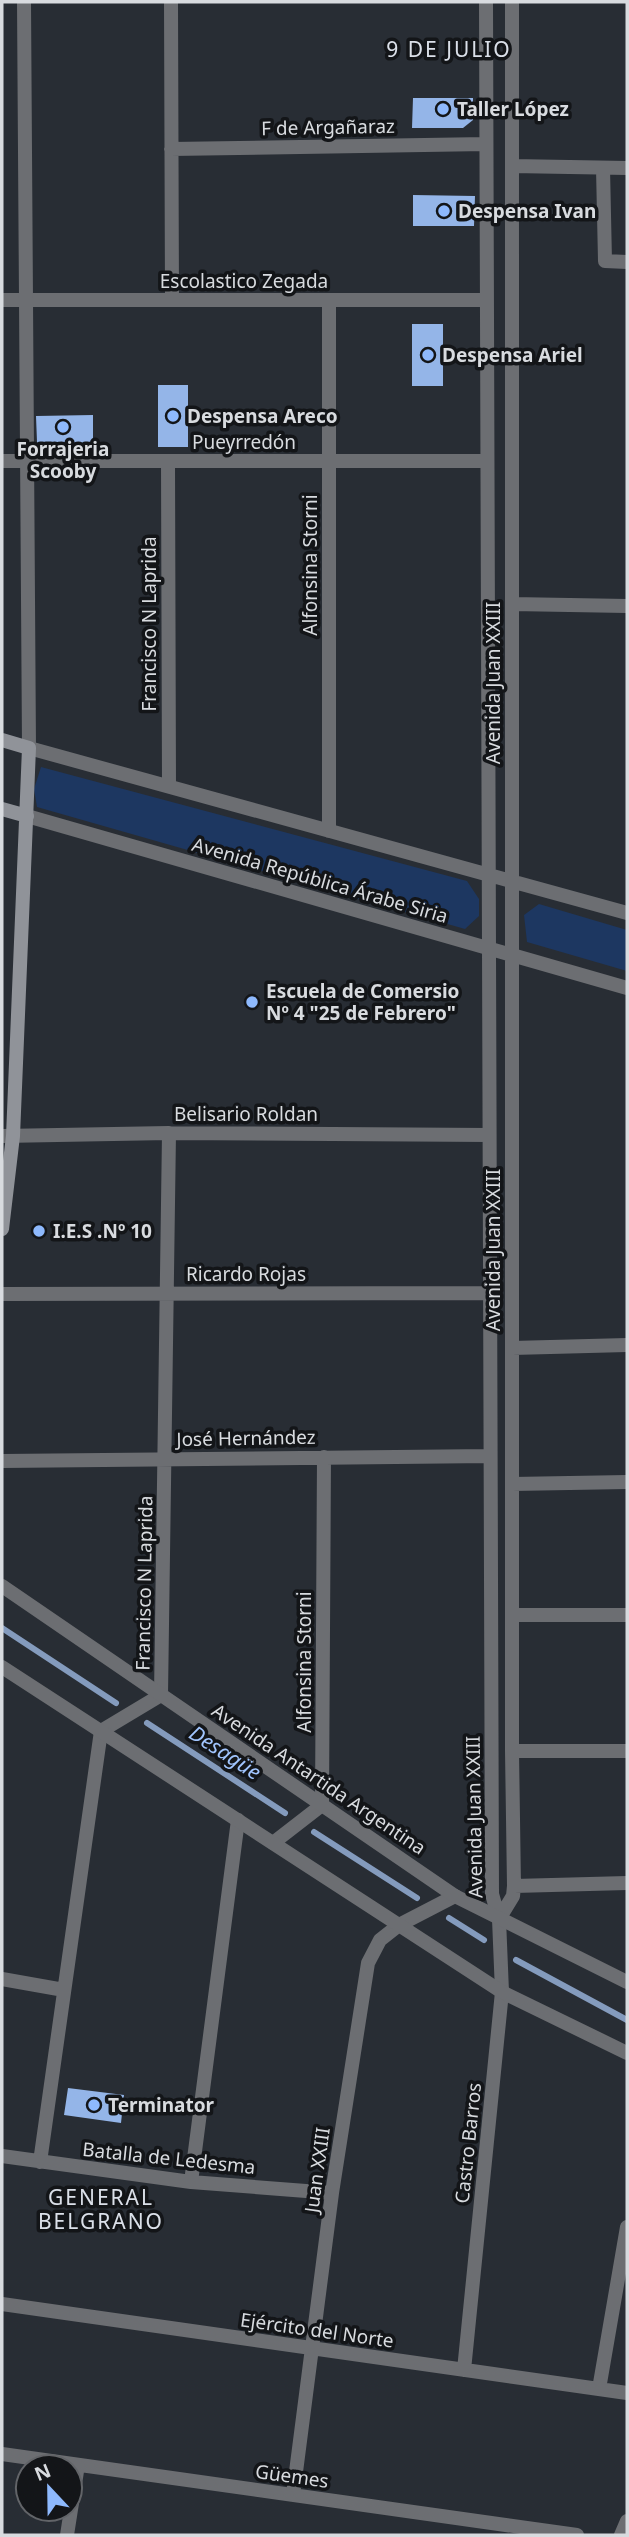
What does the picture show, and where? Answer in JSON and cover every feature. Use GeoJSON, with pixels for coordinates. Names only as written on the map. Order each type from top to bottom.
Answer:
{"type":"FeatureCollection","features":[{"type":"Feature","properties":{"kind":"main road"},"geometry":{"type":"LineString","coordinates":[[2,740],[29,748],[2,1229]]}},
{"type":"Feature","properties":{"kind":"main road","name":"Avenida República Árabe Siria"},"geometry":{"type":"LineString","coordinates":[[2,808],[27,816]]}},
{"type":"Feature","properties":{"kind":"street"},"geometry":{"type":"LineString","coordinates":[[23,2],[29,748],[627,913]]}},
{"type":"Feature","properties":{"kind":"street"},"geometry":{"type":"LineString","coordinates":[[172,2],[172,300]]}},
{"type":"Feature","properties":{"kind":"street","name":"Avenida Juan XXIII"},"geometry":{"type":"LineString","coordinates":[[486,2],[492,1894],[499,1919]]}},
{"type":"Feature","properties":{"kind":"street","name":"Avenida Juan XXIII"},"geometry":{"type":"LineString","coordinates":[[499,1919],[513,1896],[514,1886],[512,2]]}},
{"type":"Feature","properties":{"kind":"street","name":"F de Argañaraz"},"geometry":{"type":"LineString","coordinates":[[171,149],[486,144]]}},
{"type":"Feature","properties":{"kind":"street"},"geometry":{"type":"LineString","coordinates":[[512,166],[627,168]]}},
{"type":"Feature","properties":{"kind":"street"},"geometry":{"type":"LineString","coordinates":[[603,168],[605,261],[627,262]]}},
{"type":"Feature","properties":{"kind":"street","name":"Escolastico Zegada"},"geometry":{"type":"LineString","coordinates":[[2,300],[486,300]]}},
{"type":"Feature","properties":{"kind":"street","name":"Alfonsina Storni"},"geometry":{"type":"LineString","coordinates":[[329,300],[329,831]]}},
{"type":"Feature","properties":{"kind":"street","name":"Pueyrredón"},"geometry":{"type":"LineString","coordinates":[[2,461],[487,461]]}},
{"type":"Feature","properties":{"kind":"street","name":"Francisco N Laprida"},"geometry":{"type":"LineString","coordinates":[[168,462],[169,786]]}},
{"type":"Feature","properties":{"kind":"street"},"geometry":{"type":"LineString","coordinates":[[512,604],[627,606]]}},
{"type":"Feature","properties":{"kind":"street","name":"Avenida República Árabe Siria"},"geometry":{"type":"LineString","coordinates":[[27,816],[627,988]]}},
{"type":"Feature","properties":{"kind":"street","name":"Francisco N Laprida"},"geometry":{"type":"LineString","coordinates":[[101,1731],[161,1695],[169,1133]]}},
{"type":"Feature","properties":{"kind":"street","name":"Belisario Roldan"},"geometry":{"type":"LineString","coordinates":[[7,1136],[169,1133],[489,1135]]}},
{"type":"Feature","properties":{"kind":"street","name":"Ricardo Rojas"},"geometry":{"type":"LineString","coordinates":[[2,1294],[490,1293]]}},
{"type":"Feature","properties":{"kind":"street"},"geometry":{"type":"LineString","coordinates":[[512,1348],[627,1345]]}},
{"type":"Feature","properties":{"kind":"street","name":"José Hernández"},"geometry":{"type":"LineString","coordinates":[[2,1461],[490,1456]]}},
{"type":"Feature","properties":{"kind":"street","name":"Alfonsina Storni"},"geometry":{"type":"LineString","coordinates":[[322,1805],[324,1457]]}},
{"type":"Feature","properties":{"kind":"street"},"geometry":{"type":"LineString","coordinates":[[512,1484],[627,1482]]}},
{"type":"Feature","properties":{"kind":"street","name":"Avenida Antartida Argentina"},"geometry":{"type":"LineString","coordinates":[[2,1586],[455,1896],[627,1982]]}},
{"type":"Feature","properties":{"kind":"street"},"geometry":{"type":"LineString","coordinates":[[512,1615],[627,1615]]}},
{"type":"Feature","properties":{"kind":"street"},"geometry":{"type":"LineString","coordinates":[[2,1667],[502,1992],[627,2053]]}},
{"type":"Feature","properties":{"kind":"street"},"geometry":{"type":"LineString","coordinates":[[40,2162],[101,1731]]}},
{"type":"Feature","properties":{"kind":"street"},"geometry":{"type":"LineString","coordinates":[[512,1751],[627,1751]]}},
{"type":"Feature","properties":{"kind":"street"},"geometry":{"type":"LineString","coordinates":[[273,1843],[322,1805]]}},
{"type":"Feature","properties":{"kind":"street"},"geometry":{"type":"LineString","coordinates":[[191,2182],[238,1820]]}},
{"type":"Feature","properties":{"kind":"street"},"geometry":{"type":"LineString","coordinates":[[514,1886],[627,1883]]}},
{"type":"Feature","properties":{"kind":"street","name":"Juan XXIII"},"geometry":{"type":"LineString","coordinates":[[293,2495],[332,2193],[368,1963],[380,1940],[399,1925],[455,1896]]}},
{"type":"Feature","properties":{"kind":"street","name":"Castro Barros"},"geometry":{"type":"LineString","coordinates":[[464,2370],[502,1992],[499,1919]]}},
{"type":"Feature","properties":{"kind":"street"},"geometry":{"type":"LineString","coordinates":[[2,1979],[64,1990]]}},
{"type":"Feature","properties":{"kind":"street","name":"Batalla de Ledesma"},"geometry":{"type":"LineString","coordinates":[[2,2157],[191,2182],[332,2193]]}},
{"type":"Feature","properties":{"kind":"street"},"geometry":{"type":"LineString","coordinates":[[599,2389],[627,2227]]}},
{"type":"Feature","properties":{"kind":"street","name":"Ejército del Norte"},"geometry":{"type":"LineString","coordinates":[[2,2304],[627,2393]]}},
{"type":"Feature","properties":{"kind":"street","name":"Güemes"},"geometry":{"type":"LineString","coordinates":[[84,2466],[577,2535]]}},
{"type":"Feature","properties":{"kind":"street"},"geometry":{"type":"LineString","coordinates":[[621,2535],[627,2521]]}},
{"type":"Feature","properties":{"kind":"shaded area"},"geometry":{"type":"Polygon","coordinates":[[[41,767],[467,881],[479,899],[479,916],[465,929],[37,807],[34,789],[41,767]]]}},
{"type":"Feature","properties":{"kind":"shaded area"},"geometry":{"type":"Polygon","coordinates":[[[539,904],[627,930],[627,971],[527,942],[524,915],[539,904]]]}},
{"type":"Feature","properties":{"kind":"building","name":"Taller López"},"geometry":{"type":"Polygon","coordinates":[[[413,98],[473,98],[473,120],[463,128],[412,128],[413,98]]]}},
{"type":"Feature","properties":{"kind":"building","name":"Despensa Ivan"},"geometry":{"type":"Polygon","coordinates":[[[413,195],[475,196],[474,226],[413,226],[413,195]]]}},
{"type":"Feature","properties":{"kind":"building","name":"Despensa Ariel"},"geometry":{"type":"Polygon","coordinates":[[[412,324],[443,324],[443,386],[412,386],[412,324]]]}},
{"type":"Feature","properties":{"kind":"building","name":"Despensa Areco"},"geometry":{"type":"Polygon","coordinates":[[[158,385],[188,385],[188,447],[158,447],[158,385]]]}},
{"type":"Feature","properties":{"kind":"building","name":"Forrajeria Scooby"},"geometry":{"type":"Polygon","coordinates":[[[93,415],[93,447],[40,446],[37,442],[36,416],[93,415]]]}},
{"type":"Feature","properties":{"kind":"building","name":"Terminator"},"geometry":{"type":"Polygon","coordinates":[[[68,2088],[124,2095],[121,2123],[64,2115],[68,2088]]]}},
{"type":"Feature","properties":{"kind":"waterway","name":"Desagüe"},"geometry":{"type":"LineString","coordinates":[[2,1628],[116,1703]]}},
{"type":"Feature","properties":{"kind":"waterway","name":"Desagüe"},"geometry":{"type":"LineString","coordinates":[[147,1723],[285,1813]]}},
{"type":"Feature","properties":{"kind":"waterway","name":"Desagüe"},"geometry":{"type":"LineString","coordinates":[[314,1832],[417,1898]]}},
{"type":"Feature","properties":{"kind":"waterway","name":"Desagüe"},"geometry":{"type":"LineString","coordinates":[[449,1918],[484,1940]]}},
{"type":"Feature","properties":{"kind":"waterway","name":"Desagüe"},"geometry":{"type":"LineString","coordinates":[[516,1960],[627,2020]]}},
{"type":"Feature","properties":{"kind":"place","name":"Taller López"},"geometry":{"type":"Point","coordinates":[443,109]}},
{"type":"Feature","properties":{"kind":"place","name":"Despensa Ivan"},"geometry":{"type":"Point","coordinates":[444,211]}},
{"type":"Feature","properties":{"kind":"place","name":"Despensa Ariel"},"geometry":{"type":"Point","coordinates":[428,355]}},
{"type":"Feature","properties":{"kind":"place","name":"Despensa Areco"},"geometry":{"type":"Point","coordinates":[173,416]}},
{"type":"Feature","properties":{"kind":"place","name":"Forrajeria Scooby"},"geometry":{"type":"Point","coordinates":[63,427]}},
{"type":"Feature","properties":{"kind":"place","name":"Escuela de Comersio Nº 4 \"25 de Febrero\""},"geometry":{"type":"Point","coordinates":[252,1002]}},
{"type":"Feature","properties":{"kind":"place","name":"I.E.S .Nº 10"},"geometry":{"type":"Point","coordinates":[39,1231]}},
{"type":"Feature","properties":{"kind":"place","name":"Terminator"},"geometry":{"type":"Point","coordinates":[94,2105]}},
{"type":"Feature","properties":{"kind":"district","name":"9 DE JULIO"},"geometry":{"type":"Point","coordinates":[449,50]}},
{"type":"Feature","properties":{"kind":"district","name":"GENERAL BELGRANO"},"geometry":{"type":"Point","coordinates":[101,2210]}}]}
